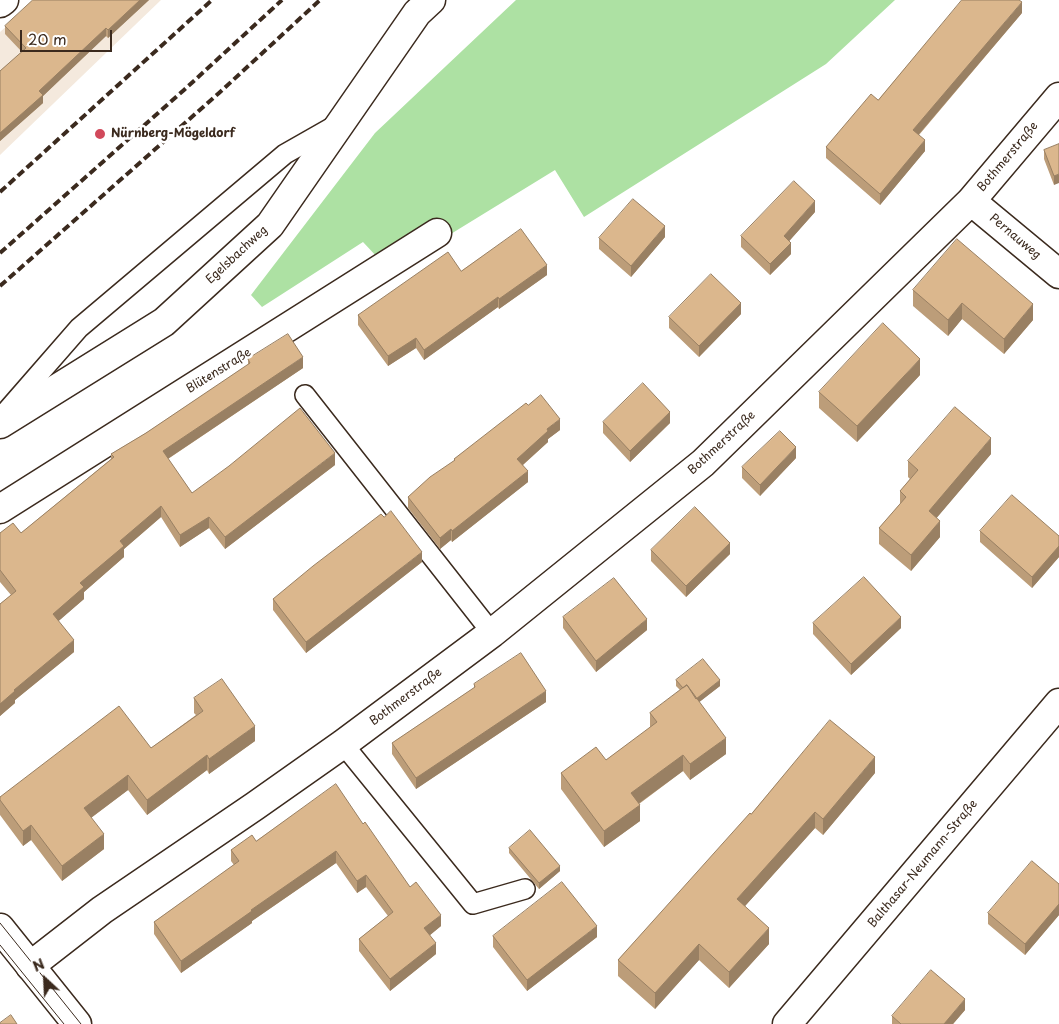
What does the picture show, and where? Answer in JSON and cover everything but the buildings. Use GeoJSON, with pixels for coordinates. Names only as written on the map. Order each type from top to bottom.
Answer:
{"type":"FeatureCollection","features":[{"type":"Feature","properties":{"kind":"street"},"geometry":{"type":"LineString","coordinates":[[0,3],[4,0]]}},
{"type":"Feature","properties":{"kind":"street","name":"Egelsbachweg"},"geometry":{"type":"LineString","coordinates":[[0,424],[164,322],[270,225],[417,13],[431,0]]}},
{"type":"Feature","properties":{"kind":"street","name":"Bothmerstraße"},"geometry":{"type":"LineString","coordinates":[[30,966],[102,910],[255,806],[492,633],[703,463],[971,201],[1059,97]]}},
{"type":"Feature","properties":{"kind":"street","name":"Pernauweg"},"geometry":{"type":"LineString","coordinates":[[971,201],[1059,274]]}},
{"type":"Feature","properties":{"kind":"street","name":"Blütenstraße"},"geometry":{"type":"LineString","coordinates":[[0,509],[437,233]]}},
{"type":"Feature","properties":{"kind":"street","name":"Balthasar-Neumann-Straße"},"geometry":{"type":"LineString","coordinates":[[787,1024],[1059,703]]}},
{"type":"Feature","properties":{"kind":"street"},"geometry":{"type":"LineString","coordinates":[[0,928],[77,1024]]}},
{"type":"Feature","properties":{"kind":"lane"},"geometry":{"type":"LineString","coordinates":[[0,419],[79,328],[285,154],[341,122]]}},
{"type":"Feature","properties":{"kind":"lane"},"geometry":{"type":"LineString","coordinates":[[305,395],[492,633]]}},
{"type":"Feature","properties":{"kind":"lane"},"geometry":{"type":"LineString","coordinates":[[342,744],[473,904],[525,889]]}},
{"type":"Feature","properties":{"kind":"shaded area"},"geometry":{"type":"Polygon","coordinates":[[[36,0],[161,0],[0,155],[0,32],[36,0]]]}},
{"type":"Feature","properties":{"kind":"green space"},"geometry":{"type":"Polygon","coordinates":[[[516,0],[895,0],[826,64],[584,217],[555,170],[441,240],[378,258],[363,242],[262,307],[251,295],[375,133],[516,0]]]}},
{"type":"Feature","properties":{"kind":"tram line"},"geometry":{"type":"LineString","coordinates":[[0,923],[81,1024]]}},
{"type":"Feature","properties":{"kind":"tram line"},"geometry":{"type":"LineString","coordinates":[[0,945],[64,1024]]}},
{"type":"Feature","properties":{"kind":"railway"},"geometry":{"type":"LineString","coordinates":[[0,192],[212,0]]}},
{"type":"Feature","properties":{"kind":"railway"},"geometry":{"type":"LineString","coordinates":[[0,253],[184,90],[282,0]]}},
{"type":"Feature","properties":{"kind":"railway"},"geometry":{"type":"LineString","coordinates":[[0,286],[219,93],[320,0]]}},
{"type":"Feature","properties":{"kind":"place","name":"Nürnberg-Mögeldorf"},"geometry":{"type":"Point","coordinates":[100,134]}}]}
